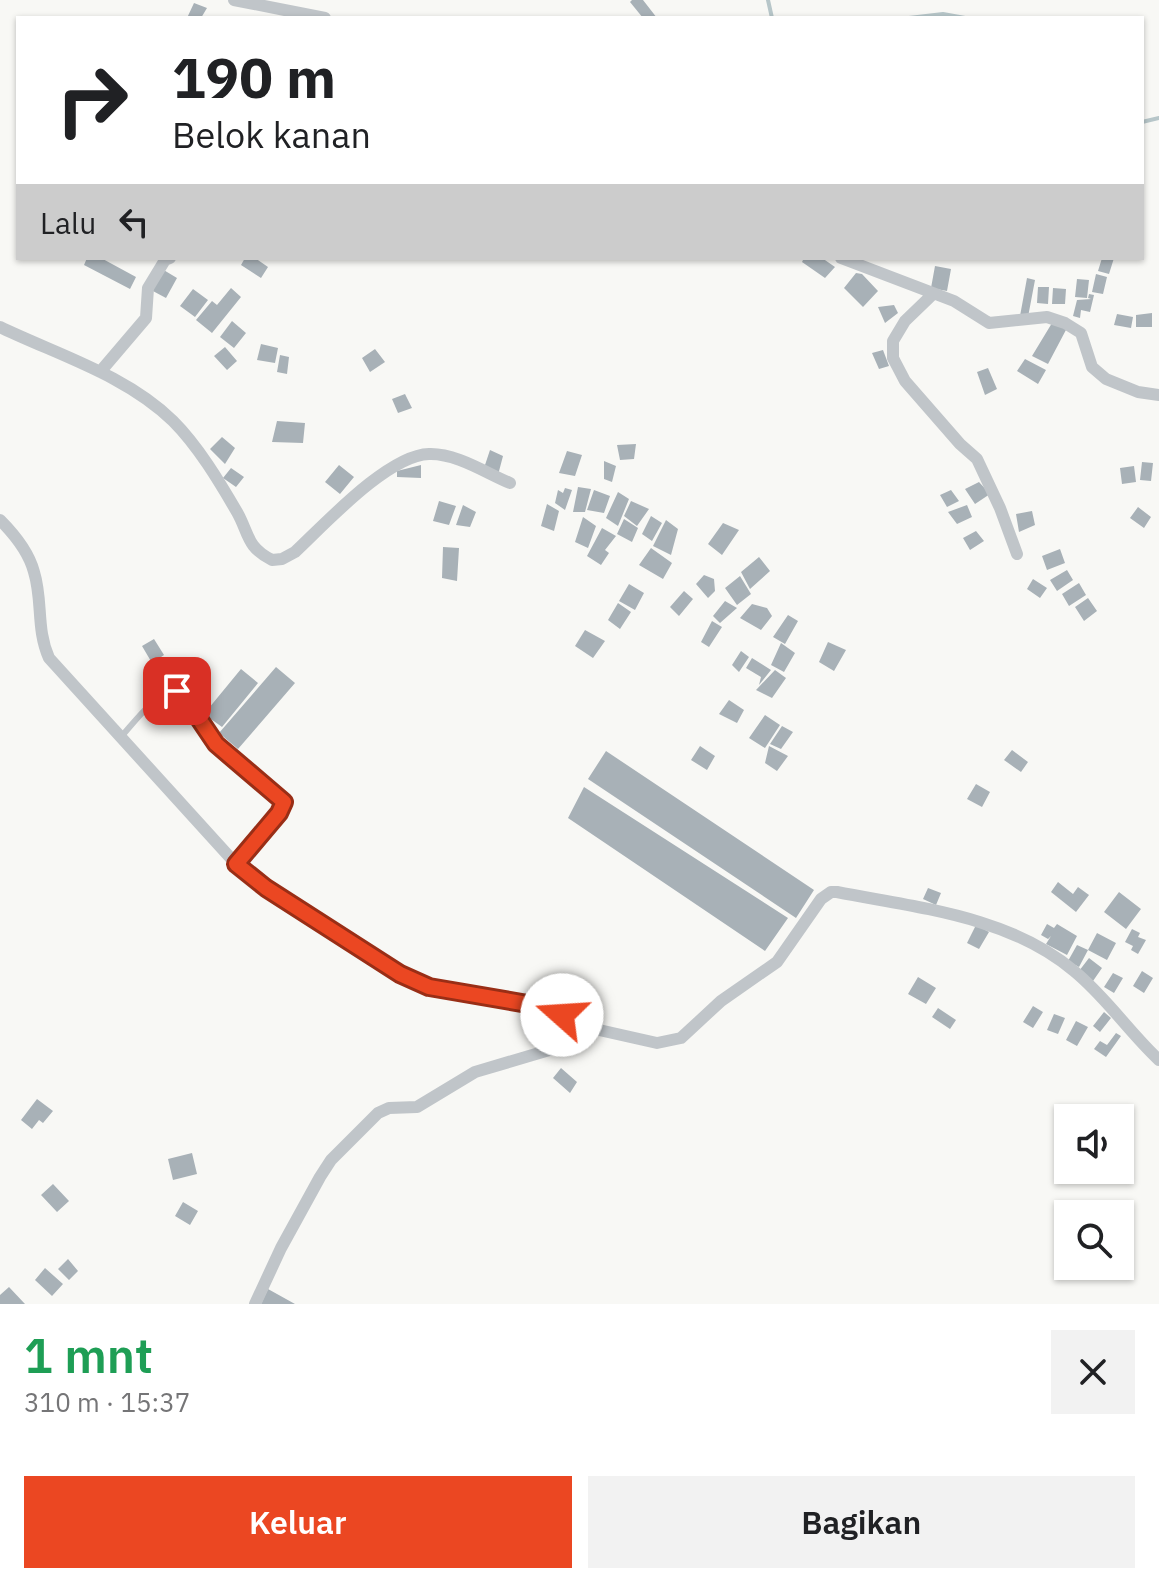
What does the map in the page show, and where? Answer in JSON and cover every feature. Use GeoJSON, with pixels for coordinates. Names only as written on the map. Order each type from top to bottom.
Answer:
{"type":"FeatureCollection","features":[{"type":"Feature","properties":{"kind":"street"},"geometry":{"type":"LineString","coordinates":[[234,0],[299,16]]}},
{"type":"Feature","properties":{"kind":"street"},"geometry":{"type":"LineString","coordinates":[[100,372],[146,318],[148,288],[165,260]]}},
{"type":"Feature","properties":{"kind":"street"},"geometry":{"type":"LineString","coordinates":[[846,260],[954,301],[989,323],[1047,317],[1065,323],[1081,333],[1092,367],[1106,379],[1138,392],[1159,395]]}},
{"type":"Feature","properties":{"kind":"street"},"geometry":{"type":"LineString","coordinates":[[933,294],[905,321],[893,341],[893,358],[905,381],[977,459],[1017,554]]}},
{"type":"Feature","properties":{"kind":"street"},"geometry":{"type":"LineString","coordinates":[[0,327],[100,372],[147,400],[185,435],[237,513],[249,542],[272,560],[295,552],[362,490],[392,468],[418,456],[429,454],[458,460],[510,483]]}},
{"type":"Feature","properties":{"kind":"street"},"geometry":{"type":"LineString","coordinates":[[0,520],[23,550],[35,574],[42,644],[49,658],[236,864],[266,888],[400,974],[429,987],[545,1007],[559,1013],[568,1023],[665,1043],[681,1038],[721,1001],[777,962],[821,899],[831,892],[837,892],[987,923],[1025,940],[1074,970],[1159,1060]]}},
{"type":"Feature","properties":{"kind":"street"},"geometry":{"type":"LineString","coordinates":[[255,1304],[320,1177],[331,1160],[374,1116],[383,1109],[417,1107],[475,1072],[556,1048],[568,1023]]}},
{"type":"Feature","properties":{"kind":"lane"},"geometry":{"type":"LineString","coordinates":[[120,738],[158,699],[177,691],[183,695],[216,744],[280,797],[284,802],[283,808],[236,864]]}},
{"type":"Feature","properties":{"kind":"building"},"geometry":{"type":"Polygon","coordinates":[[[643,0],[655,16],[641,16],[630,2],[643,0]]]}},
{"type":"Feature","properties":{"kind":"building"},"geometry":{"type":"Polygon","coordinates":[[[194,3],[207,8],[202,16],[188,16],[194,3]]]}},
{"type":"Feature","properties":{"kind":"building"},"geometry":{"type":"Polygon","coordinates":[[[86,260],[105,260],[136,277],[130,289],[84,265],[86,260]]]}},
{"type":"Feature","properties":{"kind":"building"},"geometry":{"type":"Polygon","coordinates":[[[244,260],[258,260],[268,267],[261,278],[241,265],[244,260]]]}},
{"type":"Feature","properties":{"kind":"building"},"geometry":{"type":"Polygon","coordinates":[[[825,260],[835,267],[825,278],[802,262],[825,260]]]}},
{"type":"Feature","properties":{"kind":"building"},"geometry":{"type":"Polygon","coordinates":[[[1101,260],[1113,260],[1109,274],[1098,271],[1101,260]]]}},
{"type":"Feature","properties":{"kind":"building"},"geometry":{"type":"Polygon","coordinates":[[[935,266],[951,269],[947,291],[931,288],[935,266]]]}},
{"type":"Feature","properties":{"kind":"building"},"geometry":{"type":"Polygon","coordinates":[[[162,269],[177,278],[166,298],[151,290],[162,269]]]}},
{"type":"Feature","properties":{"kind":"building"},"geometry":{"type":"Polygon","coordinates":[[[856,273],[862,274],[878,291],[863,307],[844,288],[856,273]]]}},
{"type":"Feature","properties":{"kind":"building"},"geometry":{"type":"Polygon","coordinates":[[[1096,274],[1107,277],[1103,294],[1092,292],[1096,274]]]}},
{"type":"Feature","properties":{"kind":"building"},"geometry":{"type":"Polygon","coordinates":[[[1027,278],[1035,280],[1028,317],[1020,316],[1027,278]]]}},
{"type":"Feature","properties":{"kind":"building"},"geometry":{"type":"Polygon","coordinates":[[[1077,279],[1089,280],[1087,298],[1075,297],[1077,279]]]}},
{"type":"Feature","properties":{"kind":"building"},"geometry":{"type":"Polygon","coordinates":[[[1038,287],[1049,287],[1048,304],[1037,303],[1038,287]]]}},
{"type":"Feature","properties":{"kind":"building"},"geometry":{"type":"Polygon","coordinates":[[[231,288],[241,297],[212,333],[196,320],[212,301],[217,305],[231,288]]]}},
{"type":"Feature","properties":{"kind":"building"},"geometry":{"type":"Polygon","coordinates":[[[1053,288],[1066,289],[1065,304],[1052,304],[1053,288]]]}},
{"type":"Feature","properties":{"kind":"building"},"geometry":{"type":"Polygon","coordinates":[[[193,289],[208,300],[195,317],[180,306],[193,289]]]}},
{"type":"Feature","properties":{"kind":"building"},"geometry":{"type":"Polygon","coordinates":[[[1089,294],[1094,295],[1090,312],[1081,310],[1080,318],[1073,316],[1077,300],[1091,299],[1088,298],[1089,294]]]}},
{"type":"Feature","properties":{"kind":"building"},"geometry":{"type":"Polygon","coordinates":[[[894,305],[898,313],[885,323],[878,307],[894,305]]]}},
{"type":"Feature","properties":{"kind":"building"},"geometry":{"type":"Polygon","coordinates":[[[1152,313],[1152,327],[1136,327],[1136,315],[1152,313]]]}},
{"type":"Feature","properties":{"kind":"building"},"geometry":{"type":"Polygon","coordinates":[[[1117,314],[1133,317],[1131,328],[1114,325],[1117,314]]]}},
{"type":"Feature","properties":{"kind":"building"},"geometry":{"type":"Polygon","coordinates":[[[232,321],[246,333],[234,348],[220,337],[232,321]]]}},
{"type":"Feature","properties":{"kind":"building"},"geometry":{"type":"Polygon","coordinates":[[[1052,323],[1067,328],[1048,364],[1032,356],[1052,323]]]}},
{"type":"Feature","properties":{"kind":"building"},"geometry":{"type":"Polygon","coordinates":[[[261,344],[278,348],[275,363],[257,360],[261,344]]]}},
{"type":"Feature","properties":{"kind":"building"},"geometry":{"type":"Polygon","coordinates":[[[225,347],[237,361],[227,370],[214,356],[225,347]]]}},
{"type":"Feature","properties":{"kind":"building"},"geometry":{"type":"Polygon","coordinates":[[[375,349],[385,362],[370,372],[362,358],[375,349]]]}},
{"type":"Feature","properties":{"kind":"building"},"geometry":{"type":"Polygon","coordinates":[[[883,350],[889,366],[879,369],[872,353],[883,350]]]}},
{"type":"Feature","properties":{"kind":"building"},"geometry":{"type":"Polygon","coordinates":[[[280,355],[289,357],[287,374],[277,372],[280,355]]]}},
{"type":"Feature","properties":{"kind":"building"},"geometry":{"type":"Polygon","coordinates":[[[1025,359],[1046,370],[1038,384],[1017,371],[1025,359]]]}},
{"type":"Feature","properties":{"kind":"building"},"geometry":{"type":"Polygon","coordinates":[[[988,368],[997,389],[985,395],[977,372],[988,368]]]}},
{"type":"Feature","properties":{"kind":"building"},"geometry":{"type":"Polygon","coordinates":[[[405,394],[412,408],[398,413],[392,399],[405,394]]]}},
{"type":"Feature","properties":{"kind":"building"},"geometry":{"type":"Polygon","coordinates":[[[277,421],[305,423],[303,443],[272,442],[277,421]]]}},
{"type":"Feature","properties":{"kind":"building"},"geometry":{"type":"Polygon","coordinates":[[[222,437],[235,448],[225,464],[210,449],[222,437]]]}},
{"type":"Feature","properties":{"kind":"building"},"geometry":{"type":"Polygon","coordinates":[[[636,444],[634,459],[620,460],[617,445],[636,444]]]}},
{"type":"Feature","properties":{"kind":"building"},"geometry":{"type":"Polygon","coordinates":[[[490,450],[503,456],[498,475],[484,468],[490,450]]]}},
{"type":"Feature","properties":{"kind":"building"},"geometry":{"type":"Polygon","coordinates":[[[567,451],[582,455],[575,476],[559,473],[567,451]]]}},
{"type":"Feature","properties":{"kind":"building"},"geometry":{"type":"Polygon","coordinates":[[[604,461],[616,466],[612,482],[604,479],[604,461]]]}},
{"type":"Feature","properties":{"kind":"building"},"geometry":{"type":"Polygon","coordinates":[[[1142,462],[1153,463],[1151,481],[1140,480],[1142,462]]]}},
{"type":"Feature","properties":{"kind":"building"},"geometry":{"type":"Polygon","coordinates":[[[339,465],[354,477],[340,494],[325,482],[339,465]]]}},
{"type":"Feature","properties":{"kind":"building"},"geometry":{"type":"Polygon","coordinates":[[[421,465],[421,478],[397,477],[397,471],[421,465]]]}},
{"type":"Feature","properties":{"kind":"building"},"geometry":{"type":"Polygon","coordinates":[[[1134,466],[1136,482],[1122,484],[1120,468],[1134,466]]]}},
{"type":"Feature","properties":{"kind":"building"},"geometry":{"type":"Polygon","coordinates":[[[231,468],[244,477],[236,487],[223,478],[231,468]]]}},
{"type":"Feature","properties":{"kind":"building"},"geometry":{"type":"Polygon","coordinates":[[[979,482],[990,494],[975,504],[965,489],[979,482]]]}},
{"type":"Feature","properties":{"kind":"building"},"geometry":{"type":"Polygon","coordinates":[[[578,487],[591,489],[585,512],[573,512],[578,487]]]}},
{"type":"Feature","properties":{"kind":"building"},"geometry":{"type":"Polygon","coordinates":[[[565,488],[572,490],[565,510],[555,503],[558,490],[563,493],[565,488]]]}},
{"type":"Feature","properties":{"kind":"building"},"geometry":{"type":"Polygon","coordinates":[[[594,490],[610,496],[604,513],[587,510],[594,490]]]}},
{"type":"Feature","properties":{"kind":"building"},"geometry":{"type":"Polygon","coordinates":[[[951,490],[959,501],[947,507],[940,495],[951,490]]]}},
{"type":"Feature","properties":{"kind":"building"},"geometry":{"type":"Polygon","coordinates":[[[618,492],[629,499],[618,526],[606,518],[618,492]]]}},
{"type":"Feature","properties":{"kind":"building"},"geometry":{"type":"Polygon","coordinates":[[[439,501],[456,506],[449,525],[433,521],[439,501]]]}},
{"type":"Feature","properties":{"kind":"building"},"geometry":{"type":"Polygon","coordinates":[[[631,501],[649,509],[637,526],[624,516],[631,501]]]}},
{"type":"Feature","properties":{"kind":"building"},"geometry":{"type":"Polygon","coordinates":[[[547,504],[559,511],[554,531],[541,526],[547,504]]]}},
{"type":"Feature","properties":{"kind":"building"},"geometry":{"type":"Polygon","coordinates":[[[463,505],[476,512],[470,527],[456,525],[463,505]]]}},
{"type":"Feature","properties":{"kind":"building"},"geometry":{"type":"Polygon","coordinates":[[[967,505],[972,517],[957,524],[948,512],[967,505]]]}},
{"type":"Feature","properties":{"kind":"building"},"geometry":{"type":"Polygon","coordinates":[[[1138,507],[1151,517],[1144,528],[1130,518],[1138,507]]]}},
{"type":"Feature","properties":{"kind":"building"},"geometry":{"type":"Polygon","coordinates":[[[1032,511],[1035,525],[1019,532],[1016,514],[1032,511]]]}},
{"type":"Feature","properties":{"kind":"building"},"geometry":{"type":"Polygon","coordinates":[[[651,516],[662,523],[652,541],[642,534],[651,516]]]}},
{"type":"Feature","properties":{"kind":"building"},"geometry":{"type":"Polygon","coordinates":[[[583,517],[596,526],[588,548],[575,542],[583,517]]]}},
{"type":"Feature","properties":{"kind":"building"},"geometry":{"type":"Polygon","coordinates":[[[624,519],[638,528],[632,542],[617,534],[624,519]]]}},
{"type":"Feature","properties":{"kind":"building"},"geometry":{"type":"Polygon","coordinates":[[[666,520],[678,529],[671,555],[653,546],[666,520]]]}},
{"type":"Feature","properties":{"kind":"building"},"geometry":{"type":"Polygon","coordinates":[[[723,523],[739,530],[722,555],[708,544],[723,523]]]}},
{"type":"Feature","properties":{"kind":"building"},"geometry":{"type":"Polygon","coordinates":[[[602,528],[616,536],[605,550],[609,553],[601,565],[587,556],[602,528]]]}},
{"type":"Feature","properties":{"kind":"building"},"geometry":{"type":"Polygon","coordinates":[[[976,531],[984,541],[970,550],[963,538],[976,531]]]}},
{"type":"Feature","properties":{"kind":"building"},"geometry":{"type":"Polygon","coordinates":[[[443,547],[459,548],[457,581],[442,578],[443,547]]]}},
{"type":"Feature","properties":{"kind":"building"},"geometry":{"type":"Polygon","coordinates":[[[651,548],[672,563],[663,579],[639,565],[651,548]]]}},
{"type":"Feature","properties":{"kind":"building"},"geometry":{"type":"Polygon","coordinates":[[[1060,549],[1065,563],[1047,570],[1042,556],[1060,549]]]}},
{"type":"Feature","properties":{"kind":"building"},"geometry":{"type":"Polygon","coordinates":[[[759,557],[770,571],[750,589],[741,572],[759,557]]]}},
{"type":"Feature","properties":{"kind":"building"},"geometry":{"type":"Polygon","coordinates":[[[1067,570],[1073,580],[1057,591],[1050,580],[1067,570]]]}},
{"type":"Feature","properties":{"kind":"building"},"geometry":{"type":"Polygon","coordinates":[[[704,575],[714,579],[715,591],[708,598],[696,584],[704,575]]]}},
{"type":"Feature","properties":{"kind":"building"},"geometry":{"type":"Polygon","coordinates":[[[740,576],[751,594],[737,605],[725,588],[740,576]]]}},
{"type":"Feature","properties":{"kind":"building"},"geometry":{"type":"Polygon","coordinates":[[[1033,579],[1047,588],[1040,598],[1027,589],[1033,579]]]}},
{"type":"Feature","properties":{"kind":"building"},"geometry":{"type":"Polygon","coordinates":[[[1079,583],[1086,595],[1069,606],[1062,594],[1079,583]]]}},
{"type":"Feature","properties":{"kind":"building"},"geometry":{"type":"Polygon","coordinates":[[[629,584],[644,593],[635,610],[619,601],[629,584]]]}},
{"type":"Feature","properties":{"kind":"building"},"geometry":{"type":"Polygon","coordinates":[[[684,591],[693,599],[679,616],[670,607],[684,591]]]}},
{"type":"Feature","properties":{"kind":"building"},"geometry":{"type":"Polygon","coordinates":[[[1088,598],[1097,611],[1084,621],[1075,607],[1088,598]]]}},
{"type":"Feature","properties":{"kind":"building"},"geometry":{"type":"Polygon","coordinates":[[[725,601],[737,608],[720,623],[713,616],[725,601]]]}},
{"type":"Feature","properties":{"kind":"building"},"geometry":{"type":"Polygon","coordinates":[[[618,603],[631,612],[620,629],[608,620],[618,603]]]}},
{"type":"Feature","properties":{"kind":"building"},"geometry":{"type":"Polygon","coordinates":[[[752,604],[767,608],[772,616],[761,630],[740,618],[752,604]]]}},
{"type":"Feature","properties":{"kind":"building"},"geometry":{"type":"Polygon","coordinates":[[[788,615],[798,621],[785,644],[773,637],[788,615]]]}},
{"type":"Feature","properties":{"kind":"building"},"geometry":{"type":"Polygon","coordinates":[[[712,621],[722,627],[709,647],[701,642],[712,621]]]}},
{"type":"Feature","properties":{"kind":"building"},"geometry":{"type":"Polygon","coordinates":[[[585,630],[605,641],[593,658],[575,646],[585,630]]]}},
{"type":"Feature","properties":{"kind":"building"},"geometry":{"type":"Polygon","coordinates":[[[154,639],[164,655],[152,663],[142,646],[154,639]]]}},
{"type":"Feature","properties":{"kind":"building"},"geometry":{"type":"Polygon","coordinates":[[[828,642],[846,650],[834,671],[819,662],[828,642]]]}},
{"type":"Feature","properties":{"kind":"building"},"geometry":{"type":"Polygon","coordinates":[[[781,643],[795,653],[784,672],[771,665],[781,643]]]}},
{"type":"Feature","properties":{"kind":"building"},"geometry":{"type":"Polygon","coordinates":[[[741,651],[749,657],[739,672],[732,665],[741,651]]]}},
{"type":"Feature","properties":{"kind":"building"},"geometry":{"type":"Polygon","coordinates":[[[752,658],[771,670],[759,685],[761,677],[746,668],[752,658]]]}},
{"type":"Feature","properties":{"kind":"building"},"geometry":{"type":"Polygon","coordinates":[[[276,667],[295,683],[238,749],[219,733],[276,667]]]}},
{"type":"Feature","properties":{"kind":"building"},"geometry":{"type":"Polygon","coordinates":[[[241,669],[258,683],[222,727],[204,714],[241,669]]]}},
{"type":"Feature","properties":{"kind":"building"},"geometry":{"type":"Polygon","coordinates":[[[775,670],[786,678],[772,698],[756,690],[775,670]]]}},
{"type":"Feature","properties":{"kind":"building"},"geometry":{"type":"Polygon","coordinates":[[[729,700],[744,710],[737,723],[719,714],[729,700]]]}},
{"type":"Feature","properties":{"kind":"building"},"geometry":{"type":"Polygon","coordinates":[[[765,715],[780,725],[765,748],[749,738],[765,715]]]}},
{"type":"Feature","properties":{"kind":"building"},"geometry":{"type":"Polygon","coordinates":[[[782,726],[793,732],[781,749],[770,744],[782,726]]]}},
{"type":"Feature","properties":{"kind":"building"},"geometry":{"type":"Polygon","coordinates":[[[700,746],[715,756],[707,770],[691,760],[700,746]]]}},
{"type":"Feature","properties":{"kind":"building"},"geometry":{"type":"Polygon","coordinates":[[[769,746],[788,756],[777,771],[765,763],[769,746]]]}},
{"type":"Feature","properties":{"kind":"building"},"geometry":{"type":"Polygon","coordinates":[[[1012,750],[1028,762],[1021,772],[1004,760],[1012,750]]]}},
{"type":"Feature","properties":{"kind":"building"},"geometry":{"type":"Polygon","coordinates":[[[606,751],[814,890],[796,918],[588,779],[606,751]]]}},
{"type":"Feature","properties":{"kind":"building"},"geometry":{"type":"Polygon","coordinates":[[[976,784],[990,792],[982,807],[967,799],[976,784]]]}},
{"type":"Feature","properties":{"kind":"building"},"geometry":{"type":"Polygon","coordinates":[[[584,787],[788,918],[765,951],[568,818],[584,787]]]}},
{"type":"Feature","properties":{"kind":"building"},"geometry":{"type":"Polygon","coordinates":[[[1058,882],[1073,894],[1078,887],[1089,895],[1076,912],[1051,892],[1058,882]]]}},
{"type":"Feature","properties":{"kind":"building"},"geometry":{"type":"Polygon","coordinates":[[[928,888],[941,893],[936,905],[923,899],[928,888]]]}},
{"type":"Feature","properties":{"kind":"building"},"geometry":{"type":"Polygon","coordinates":[[[1119,892],[1141,909],[1126,929],[1104,912],[1119,892]]]}},
{"type":"Feature","properties":{"kind":"building"},"geometry":{"type":"Polygon","coordinates":[[[1047,924],[1054,928],[1057,924],[1077,936],[1067,955],[1046,944],[1051,936],[1048,939],[1041,935],[1047,924]]]}},
{"type":"Feature","properties":{"kind":"building"},"geometry":{"type":"Polygon","coordinates":[[[976,925],[989,932],[979,949],[967,943],[976,925]]]}},
{"type":"Feature","properties":{"kind":"building"},"geometry":{"type":"Polygon","coordinates":[[[1132,929],[1140,933],[1138,937],[1146,940],[1138,954],[1131,950],[1133,946],[1125,942],[1132,929]]]}},
{"type":"Feature","properties":{"kind":"building"},"geometry":{"type":"Polygon","coordinates":[[[1097,933],[1116,943],[1107,960],[1088,950],[1097,933]]]}},
{"type":"Feature","properties":{"kind":"building"},"geometry":{"type":"Polygon","coordinates":[[[1077,945],[1088,950],[1079,967],[1068,961],[1077,945]]]}},
{"type":"Feature","properties":{"kind":"building"},"geometry":{"type":"Polygon","coordinates":[[[1089,958],[1102,968],[1093,981],[1079,971],[1089,958]]]}},
{"type":"Feature","properties":{"kind":"building"},"geometry":{"type":"Polygon","coordinates":[[[1142,971],[1153,978],[1144,993],[1133,986],[1142,971]]]}},
{"type":"Feature","properties":{"kind":"building"},"geometry":{"type":"Polygon","coordinates":[[[1113,973],[1123,978],[1114,993],[1104,987],[1113,973]]]}},
{"type":"Feature","properties":{"kind":"building"},"geometry":{"type":"Polygon","coordinates":[[[918,977],[936,988],[926,1004],[908,994],[918,977]]]}},
{"type":"Feature","properties":{"kind":"building"},"geometry":{"type":"Polygon","coordinates":[[[1033,1006],[1043,1012],[1033,1028],[1023,1022],[1033,1006]]]}},
{"type":"Feature","properties":{"kind":"building"},"geometry":{"type":"Polygon","coordinates":[[[938,1008],[956,1020],[950,1029],[932,1017],[938,1008]]]}},
{"type":"Feature","properties":{"kind":"building"},"geometry":{"type":"Polygon","coordinates":[[[1104,1012],[1111,1018],[1100,1032],[1093,1026],[1104,1012]]]}},
{"type":"Feature","properties":{"kind":"building"},"geometry":{"type":"Polygon","coordinates":[[[1054,1014],[1065,1018],[1058,1034],[1047,1030],[1054,1014]]]}},
{"type":"Feature","properties":{"kind":"building"},"geometry":{"type":"Polygon","coordinates":[[[1076,1021],[1088,1027],[1077,1046],[1066,1040],[1076,1021]]]}},
{"type":"Feature","properties":{"kind":"building"},"geometry":{"type":"Polygon","coordinates":[[[1116,1033],[1121,1036],[1106,1057],[1094,1049],[1100,1041],[1107,1045],[1116,1033]]]}},
{"type":"Feature","properties":{"kind":"building"},"geometry":{"type":"Polygon","coordinates":[[[561,1068],[577,1082],[570,1093],[553,1078],[561,1068]]]}},
{"type":"Feature","properties":{"kind":"building"},"geometry":{"type":"Polygon","coordinates":[[[37,1099],[53,1111],[43,1123],[39,1120],[32,1129],[21,1120],[37,1099]]]}},
{"type":"Feature","properties":{"kind":"building"},"geometry":{"type":"Polygon","coordinates":[[[192,1153],[197,1174],[173,1180],[168,1159],[192,1153]]]}},
{"type":"Feature","properties":{"kind":"building"},"geometry":{"type":"Polygon","coordinates":[[[53,1184],[69,1201],[57,1212],[41,1195],[53,1184]]]}},
{"type":"Feature","properties":{"kind":"building"},"geometry":{"type":"Polygon","coordinates":[[[183,1202],[198,1211],[190,1225],[175,1216],[183,1202]]]}},
{"type":"Feature","properties":{"kind":"building"},"geometry":{"type":"Polygon","coordinates":[[[68,1259],[78,1271],[69,1280],[58,1269],[68,1259]]]}},
{"type":"Feature","properties":{"kind":"building"},"geometry":{"type":"Polygon","coordinates":[[[45,1268],[63,1284],[52,1296],[35,1280],[45,1268]]]}},
{"type":"Feature","properties":{"kind":"building"},"geometry":{"type":"Polygon","coordinates":[[[9,1287],[25,1304],[0,1304],[0,1295],[9,1287]]]}},
{"type":"Feature","properties":{"kind":"building"},"geometry":{"type":"Polygon","coordinates":[[[268,1289],[295,1304],[261,1304],[268,1289]]]}},
{"type":"Feature","properties":{"kind":"waterway"},"geometry":{"type":"LineString","coordinates":[[768,0],[772,16]]}},
{"type":"Feature","properties":{"kind":"waterway"},"geometry":{"type":"LineString","coordinates":[[926,16],[954,16]]}},
{"type":"Feature","properties":{"kind":"waterway"},"geometry":{"type":"LineString","coordinates":[[1144,122],[1159,118]]}},
{"type":"Feature","properties":{"kind":"route"},"geometry":{"type":"LineString","coordinates":[[177,691],[183,695],[216,744],[284,802],[283,808],[236,864],[266,888],[400,974],[429,987],[545,1007],[562,1015]]}}]}
